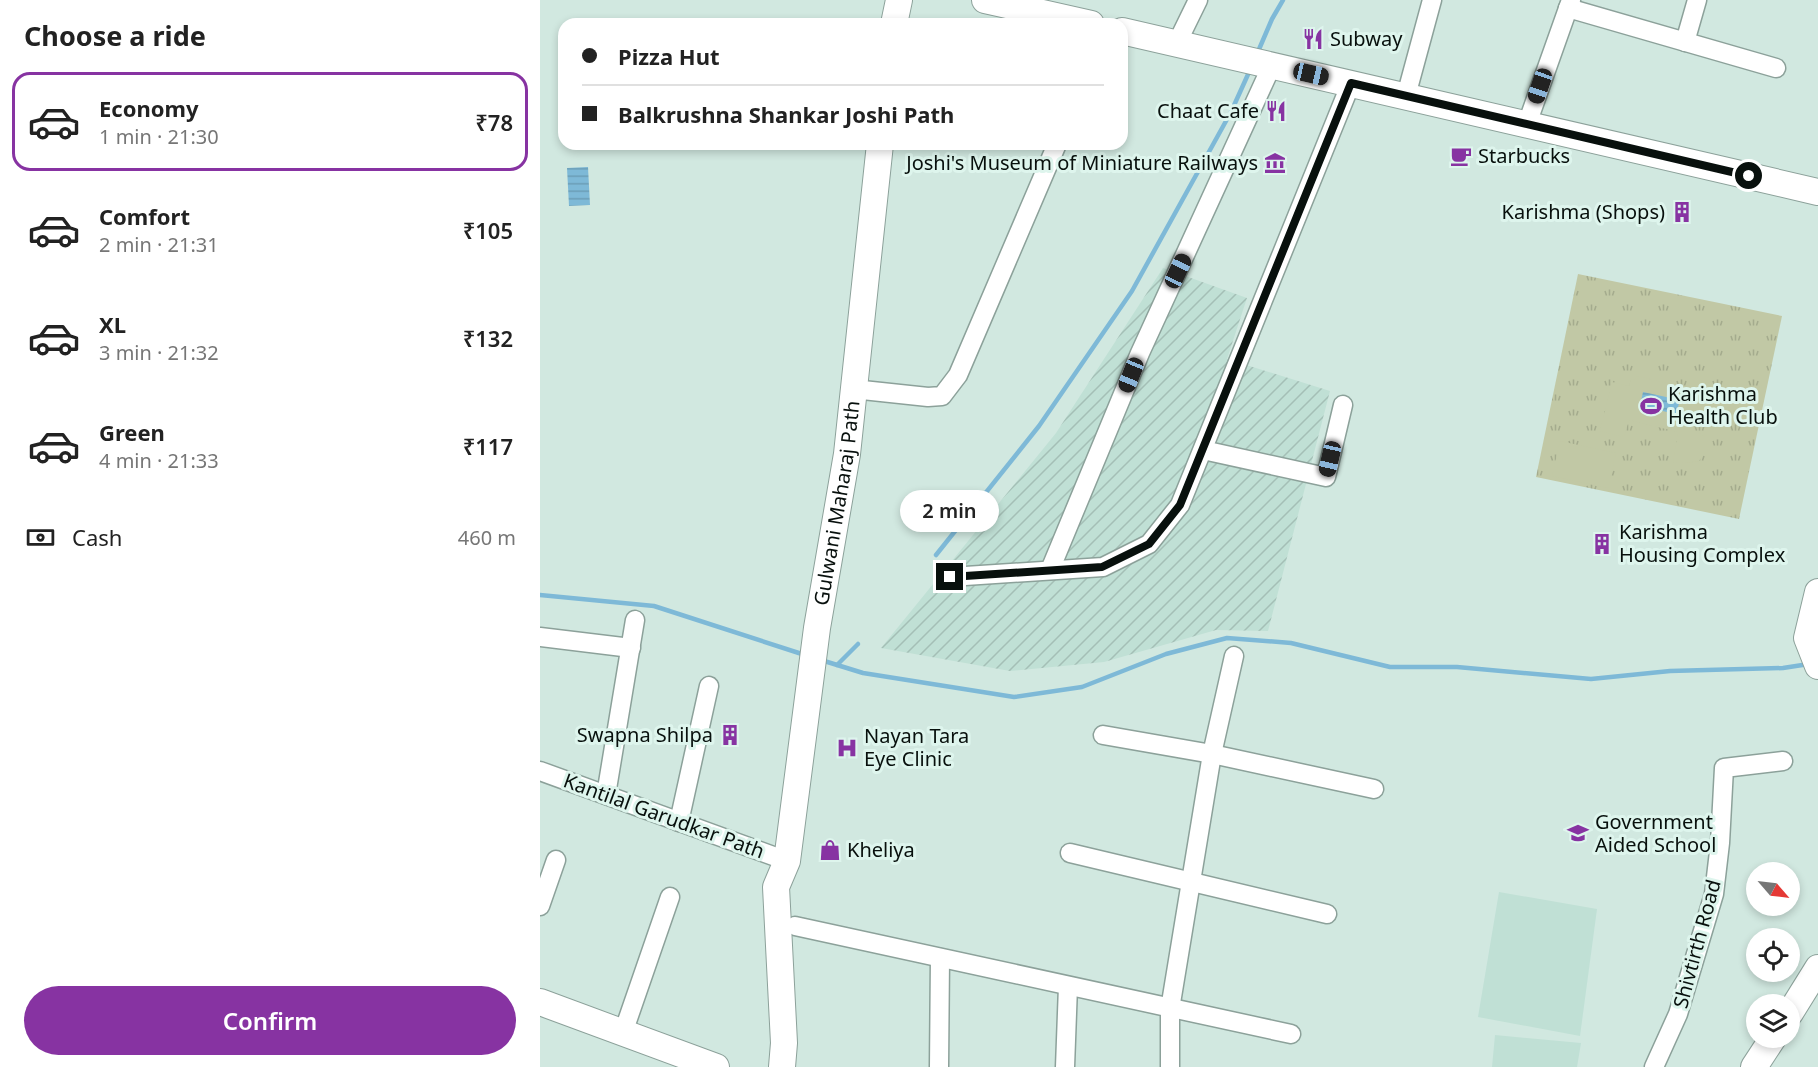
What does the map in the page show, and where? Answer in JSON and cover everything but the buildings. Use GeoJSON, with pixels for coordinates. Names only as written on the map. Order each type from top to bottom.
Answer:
{"type":"FeatureCollection","features":[{"type":"Feature","properties":{"kind":"street"},"geometry":{"type":"LineString","coordinates":[[895,18],[899,0]]}},
{"type":"Feature","properties":{"kind":"street"},"geometry":{"type":"LineString","coordinates":[[985,0],[1064,18]]}},
{"type":"Feature","properties":{"kind":"street"},"geometry":{"type":"LineString","coordinates":[[1177,43],[1198,0]]}},
{"type":"Feature","properties":{"kind":"street"},"geometry":{"type":"LineString","coordinates":[[1406,96],[1432,0]]}},
{"type":"Feature","properties":{"kind":"street"},"geometry":{"type":"LineString","coordinates":[[1685,42],[1697,0]]}},
{"type":"Feature","properties":{"kind":"street"},"geometry":{"type":"LineString","coordinates":[[1527,124],[1569,4],[1685,42],[1776,68]]}},
{"type":"Feature","properties":{"kind":"street"},"geometry":{"type":"LineString","coordinates":[[1128,32],[1818,192]]}},
{"type":"Feature","properties":{"kind":"street"},"geometry":{"type":"LineString","coordinates":[[1050,570],[1140,353],[1272,65]]}},
{"type":"Feature","properties":{"kind":"street"},"geometry":{"type":"LineString","coordinates":[[950,577],[1102,567],[1149,544],[1180,505],[1351,83]]}},
{"type":"Feature","properties":{"kind":"street","name":"Gulwani Maharaj Path"},"geometry":{"type":"LineString","coordinates":[[782,1067],[784,1043],[776,887],[787,861],[817,628],[847,454],[879,150]]}},
{"type":"Feature","properties":{"kind":"street"},"geometry":{"type":"LineString","coordinates":[[853,389],[928,397],[942,396],[958,375],[1053,150]]}},
{"type":"Feature","properties":{"kind":"street"},"geometry":{"type":"LineString","coordinates":[[1203,450],[1326,477],[1343,405]]}},
{"type":"Feature","properties":{"kind":"street"},"geometry":{"type":"LineString","coordinates":[[1818,592],[1807,638],[1818,666]]}},
{"type":"Feature","properties":{"kind":"street"},"geometry":{"type":"LineString","coordinates":[[606,795],[635,620]]}},
{"type":"Feature","properties":{"kind":"street"},"geometry":{"type":"LineString","coordinates":[[540,637],[631,648]]}},
{"type":"Feature","properties":{"kind":"street"},"geometry":{"type":"LineString","coordinates":[[1170,1067],[1170,1009],[1212,754],[1234,656]]}},
{"type":"Feature","properties":{"kind":"street"},"geometry":{"type":"LineString","coordinates":[[679,822],[709,686]]}},
{"type":"Feature","properties":{"kind":"street"},"geometry":{"type":"LineString","coordinates":[[1103,735],[1212,754],[1374,789]]}},
{"type":"Feature","properties":{"kind":"street","name":"Shivtirth Road"},"geometry":{"type":"LineString","coordinates":[[1654,1067],[1678,1014],[1714,894],[1720,843],[1724,768],[1784,761]]}},
{"type":"Feature","properties":{"kind":"street","name":"Kantilal Garudkar Path"},"geometry":{"type":"LineString","coordinates":[[540,771],[787,861]]}},
{"type":"Feature","properties":{"kind":"street"},"geometry":{"type":"LineString","coordinates":[[1070,854],[1327,914]]}},
{"type":"Feature","properties":{"kind":"street"},"geometry":{"type":"LineString","coordinates":[[540,906],[556,860]]}},
{"type":"Feature","properties":{"kind":"street","name":"Gulwani Maharaj Path"},"geometry":{"type":"LineString","coordinates":[[787,861],[793,888],[801,1043],[799,1067]]}},
{"type":"Feature","properties":{"kind":"street"},"geometry":{"type":"LineString","coordinates":[[623,1033],[670,897]]}},
{"type":"Feature","properties":{"kind":"street"},"geometry":{"type":"LineString","coordinates":[[795,926],[1291,1034]]}},
{"type":"Feature","properties":{"kind":"street"},"geometry":{"type":"LineString","coordinates":[[939,1067],[940,958]]}},
{"type":"Feature","properties":{"kind":"street"},"geometry":{"type":"LineString","coordinates":[[1800,997],[1818,968]]}},
{"type":"Feature","properties":{"kind":"street"},"geometry":{"type":"LineString","coordinates":[[1065,1067],[1068,986]]}},
{"type":"Feature","properties":{"kind":"street"},"geometry":{"type":"LineString","coordinates":[[540,1002],[716,1067]]}},
{"type":"Feature","properties":{"kind":"street"},"geometry":{"type":"LineString","coordinates":[[540,1020],[667,1067]]}},
{"type":"Feature","properties":{"kind":"street"},"geometry":{"type":"LineString","coordinates":[[1754,1067],[1766,1048]]}},
{"type":"Feature","properties":{"kind":"shaded area"},"geometry":{"type":"Polygon","coordinates":[[[1163,268],[1247,298],[1227,359],[1330,391],[1268,631],[1216,630],[1104,662],[1010,671],[881,648],[1056,433],[1163,268]]]}},
{"type":"Feature","properties":{"kind":"shaded area"},"geometry":{"type":"Polygon","coordinates":[[[1499,892],[1597,909],[1580,1036],[1478,1017],[1499,892]]]}},
{"type":"Feature","properties":{"kind":"shaded area"},"geometry":{"type":"Polygon","coordinates":[[[1495,1035],[1581,1043],[1577,1067],[1492,1067],[1495,1035]]]}},
{"type":"Feature","properties":{"kind":"green space"},"geometry":{"type":"Polygon","coordinates":[[[1578,274],[1782,316],[1739,519],[1536,477],[1578,274]]]}},
{"type":"Feature","properties":{"kind":"green space","name":"Karishma Health Club"},"geometry":{"type":"Polygon","coordinates":[[[1637,376],[1700,391],[1691,428],[1713,442],[1699,461],[1673,462],[1678,432],[1629,420],[1624,437],[1600,431],[1612,382],[1629,386],[1631,379],[1635,380],[1637,376]]]}},
{"type":"Feature","properties":{"kind":"green space"},"geometry":{"type":"Polygon","coordinates":[[[1560,441],[1616,453],[1608,488],[1552,476],[1560,441]]]}},
{"type":"Feature","properties":{"kind":"water"},"geometry":{"type":"Polygon","coordinates":[[[588,167],[590,205],[569,206],[567,168],[588,167]]]}},
{"type":"Feature","properties":{"kind":"water"},"geometry":{"type":"Polygon","coordinates":[[[1643,392],[1680,400],[1676,414],[1640,406],[1643,392]]]}},
{"type":"Feature","properties":{"kind":"waterway"},"geometry":{"type":"LineString","coordinates":[[1257,54],[1283,0]]}},
{"type":"Feature","properties":{"kind":"waterway"},"geometry":{"type":"LineString","coordinates":[[936,555],[1039,426],[1132,291],[1231,112],[1250,70]]}},
{"type":"Feature","properties":{"kind":"waterway"},"geometry":{"type":"LineString","coordinates":[[540,595],[654,606],[805,655]]}},
{"type":"Feature","properties":{"kind":"waterway"},"geometry":{"type":"LineString","coordinates":[[821,660],[863,673],[1014,697],[1082,687],[1166,654],[1227,638],[1291,643],[1390,667],[1457,667],[1591,679],[1670,671],[1783,668],[1809,664]]}},
{"type":"Feature","properties":{"kind":"waterway"},"geometry":{"type":"LineString","coordinates":[[837,665],[858,644]]}},
{"type":"Feature","properties":{"kind":"place","name":"Subway"},"geometry":{"type":"Point","coordinates":[1313,39]}},
{"type":"Feature","properties":{"kind":"place","name":"Chaat Cafe"},"geometry":{"type":"Point","coordinates":[1276,111]}},
{"type":"Feature","properties":{"kind":"place","name":"Starbucks"},"geometry":{"type":"Point","coordinates":[1461,156]}},
{"type":"Feature","properties":{"kind":"place","name":"Joshi's Museum of Miniature Railways"},"geometry":{"type":"Point","coordinates":[1275,163]}},
{"type":"Feature","properties":{"kind":"place","name":"Karishma (Shops)"},"geometry":{"type":"Point","coordinates":[1682,212]}},
{"type":"Feature","properties":{"kind":"place","name":"Karishma Health Club"},"geometry":{"type":"Point","coordinates":[1651,406]}},
{"type":"Feature","properties":{"kind":"place","name":"Karishma Housing Complex"},"geometry":{"type":"Point","coordinates":[1602,544]}},
{"type":"Feature","properties":{"kind":"place","name":"Swapna Shilpa"},"geometry":{"type":"Point","coordinates":[730,735]}},
{"type":"Feature","properties":{"kind":"place","name":"Nayan Tara Eye Clinic"},"geometry":{"type":"Point","coordinates":[847,748]}},
{"type":"Feature","properties":{"kind":"place","name":"Government Aided School"},"geometry":{"type":"Point","coordinates":[1578,833]}},
{"type":"Feature","properties":{"kind":"place","name":"Kheliya"},"geometry":{"type":"Point","coordinates":[830,850]}},
{"type":"Feature","properties":{"kind":"route"},"geometry":{"type":"LineString","coordinates":[[950,577],[1102,567],[1149,544],[1180,505],[1351,83],[1749,176]]}}]}
